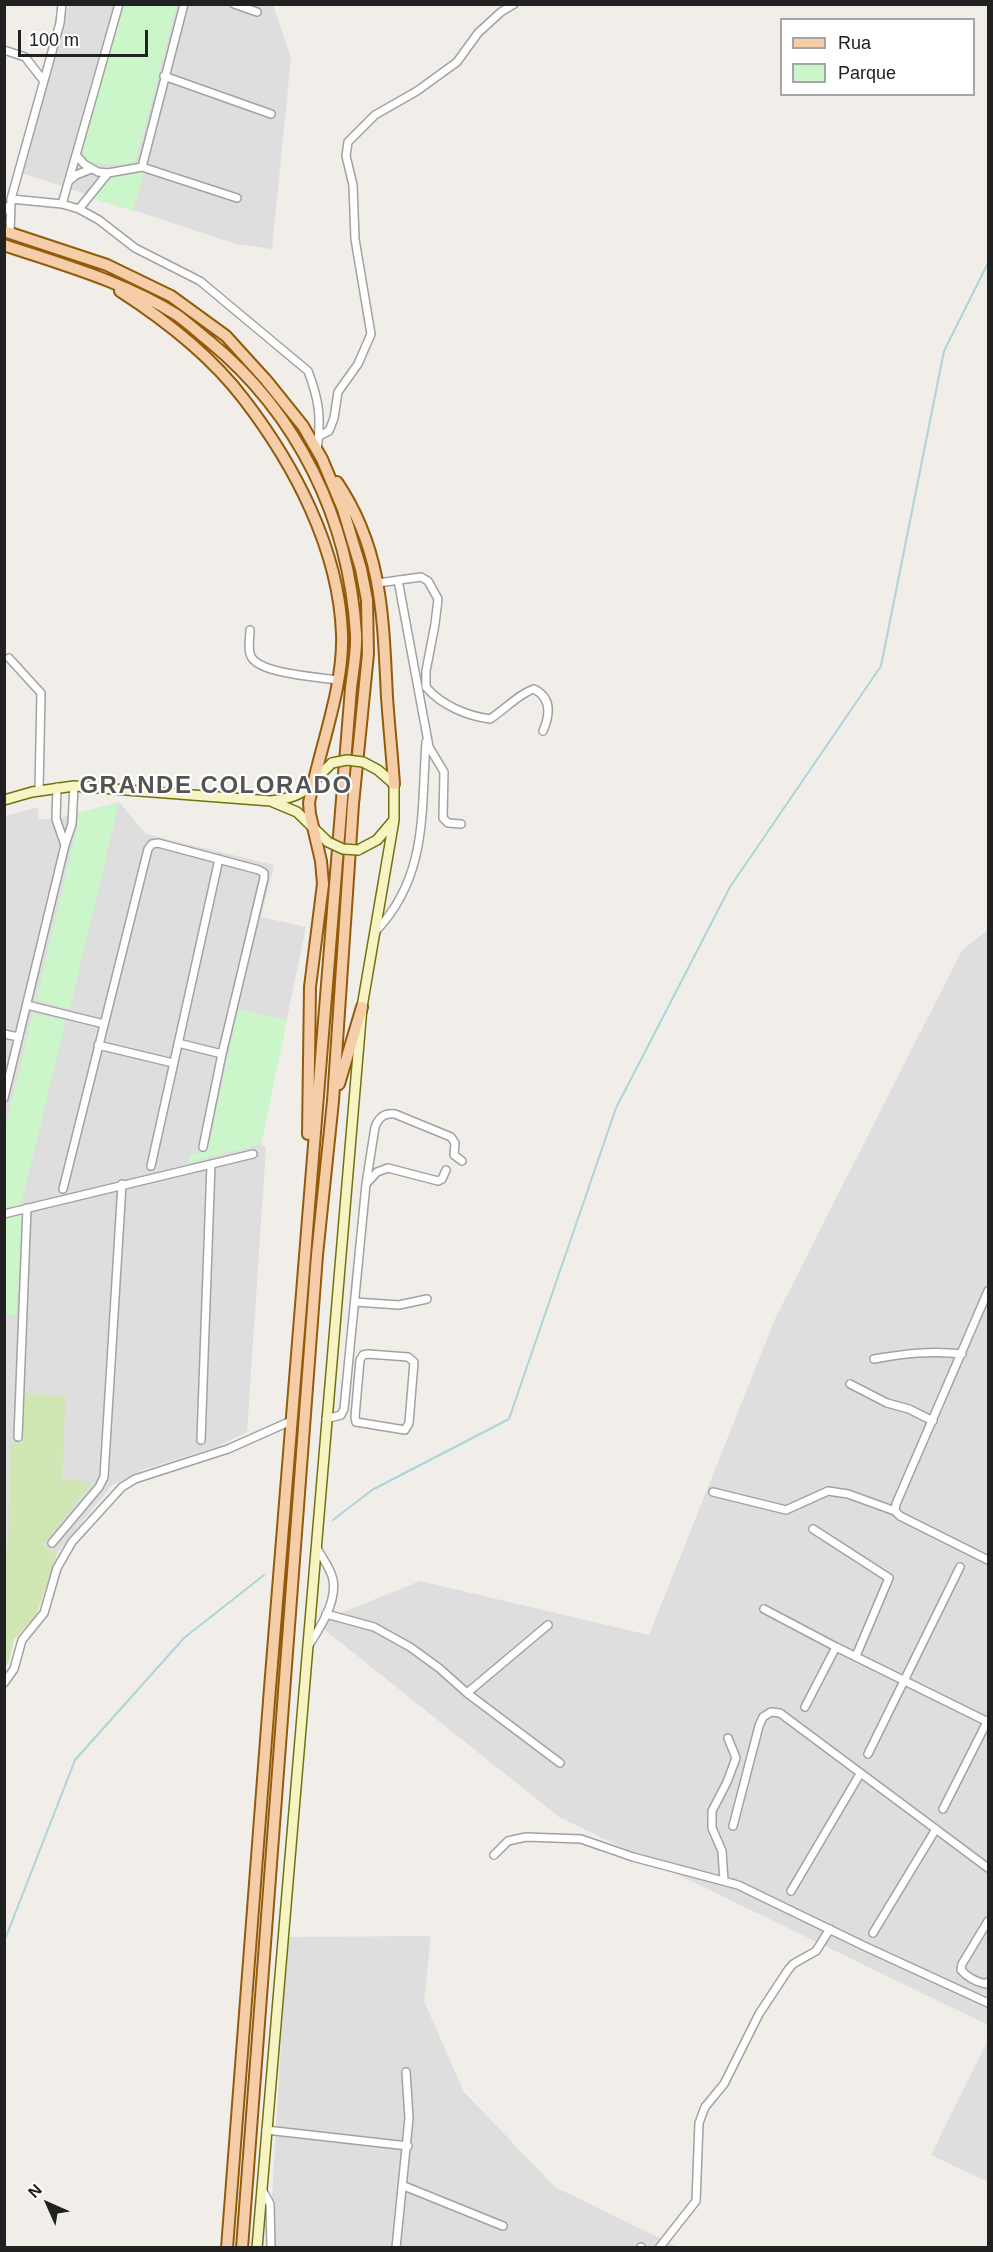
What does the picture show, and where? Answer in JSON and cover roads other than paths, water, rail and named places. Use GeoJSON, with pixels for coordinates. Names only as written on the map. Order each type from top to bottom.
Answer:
{"type":"FeatureCollection","features":[{"type":"Feature","properties":{"kind":"main road"},"geometry":{"type":"LineString","coordinates":[[8,232],[107,265],[171,296],[226,336],[267,380],[303,426],[354,507],[375,565],[383,616],[394,784]]}},
{"type":"Feature","properties":{"kind":"main road"},"geometry":{"type":"LineString","coordinates":[[4,245],[94,276],[138,294],[178,316],[229,358],[272,404],[298,441],[330,510],[349,572],[357,636],[308,1209],[227,2247]]}},
{"type":"Feature","properties":{"kind":"main road"},"geometry":{"type":"LineString","coordinates":[[94,276],[121,291],[170,325],[243,397],[304,494],[324,543],[337,587],[342,635],[337,680],[309,803],[321,861],[323,884],[310,987],[308,1209]]}},
{"type":"Feature","properties":{"kind":"main road"},"geometry":{"type":"LineString","coordinates":[[242,2247],[317,1255],[333,1101],[353,804],[368,643],[367,600],[362,569],[344,509],[320,455]]}},
{"type":"Feature","properties":{"kind":"main road"},"geometry":{"type":"LineString","coordinates":[[333,1101],[362,1007]]}},
{"type":"Feature","properties":{"kind":"street"},"geometry":{"type":"LineString","coordinates":[[8,232],[15,184],[60,23],[62,4]]}},
{"type":"Feature","properties":{"kind":"street"},"geometry":{"type":"LineString","coordinates":[[62,204],[119,4]]}},
{"type":"Feature","properties":{"kind":"street"},"geometry":{"type":"LineString","coordinates":[[142,167],[184,4]]}},
{"type":"Feature","properties":{"kind":"street"},"geometry":{"type":"LineString","coordinates":[[234,4],[256,12]]}},
{"type":"Feature","properties":{"kind":"street"},"geometry":{"type":"LineString","coordinates":[[319,435],[329,431],[334,418],[338,392],[358,364],[371,334],[355,240],[353,185],[346,156],[348,142],[375,115],[417,92],[458,62],[478,33],[501,12],[514,4]]}},
{"type":"Feature","properties":{"kind":"street"},"geometry":{"type":"LineString","coordinates":[[4,50],[25,57],[43,80]]}},
{"type":"Feature","properties":{"kind":"street"},"geometry":{"type":"LineString","coordinates":[[164,76],[271,114]]}},
{"type":"Feature","properties":{"kind":"street"},"geometry":{"type":"LineString","coordinates":[[77,156],[91,169],[108,173],[142,167],[237,198]]}},
{"type":"Feature","properties":{"kind":"street"},"geometry":{"type":"LineString","coordinates":[[70,180],[91,169]]}},
{"type":"Feature","properties":{"kind":"street"},"geometry":{"type":"LineString","coordinates":[[79,209],[108,173]]}},
{"type":"Feature","properties":{"kind":"street"},"geometry":{"type":"LineString","coordinates":[[4,182],[15,184]]}},
{"type":"Feature","properties":{"kind":"street"},"geometry":{"type":"LineString","coordinates":[[11,202],[62,204],[79,209],[99,220],[135,248],[200,281],[240,312],[308,371],[315,390],[321,420],[320,455]]}},
{"type":"Feature","properties":{"kind":"street"},"geometry":{"type":"LineString","coordinates":[[4,211],[11,202]]}},
{"type":"Feature","properties":{"kind":"street"},"geometry":{"type":"LineString","coordinates":[[378,583],[421,577],[428,581],[438,599],[426,671],[426,687],[432,694],[450,706],[478,718],[490,719],[525,692],[534,688],[547,701],[549,716],[543,731]]}},
{"type":"Feature","properties":{"kind":"street"},"geometry":{"type":"LineString","coordinates":[[398,580],[429,747],[444,772],[443,818],[448,823],[461,824]]}},
{"type":"Feature","properties":{"kind":"street"},"geometry":{"type":"LineString","coordinates":[[250,630],[252,658],[262,666],[282,672],[337,680]]}},
{"type":"Feature","properties":{"kind":"street"},"geometry":{"type":"LineString","coordinates":[[9,658],[41,693],[39,791]]}},
{"type":"Feature","properties":{"kind":"street"},"geometry":{"type":"LineString","coordinates":[[374,933],[391,915],[407,884],[418,852],[423,819],[427,733]]}},
{"type":"Feature","properties":{"kind":"street"},"geometry":{"type":"LineString","coordinates":[[4,800],[57,787],[74,786],[271,801],[303,794],[332,763],[347,760],[363,762],[378,770],[394,784],[394,820],[362,1007],[257,2247]]}},
{"type":"Feature","properties":{"kind":"street"},"geometry":{"type":"LineString","coordinates":[[4,1098],[72,824],[74,786]]}},
{"type":"Feature","properties":{"kind":"street"},"geometry":{"type":"LineString","coordinates":[[57,787],[56,819],[65,845]]}},
{"type":"Feature","properties":{"kind":"street"},"geometry":{"type":"LineString","coordinates":[[271,801],[297,812],[328,842],[344,849],[358,850],[377,840],[394,820]]}},
{"type":"Feature","properties":{"kind":"street"},"geometry":{"type":"LineString","coordinates":[[63,1189],[148,849],[152,844],[158,843],[264,873],[203,1147]]}},
{"type":"Feature","properties":{"kind":"street"},"geometry":{"type":"LineString","coordinates":[[151,1166],[219,860]]}},
{"type":"Feature","properties":{"kind":"street"},"geometry":{"type":"LineString","coordinates":[[27,1005],[104,1024]]}},
{"type":"Feature","properties":{"kind":"street"},"geometry":{"type":"LineString","coordinates":[[4,1034],[19,1037]]}},
{"type":"Feature","properties":{"kind":"street"},"geometry":{"type":"LineString","coordinates":[[178,1043],[222,1054]]}},
{"type":"Feature","properties":{"kind":"street"},"geometry":{"type":"LineString","coordinates":[[98,1045],[173,1064]]}},
{"type":"Feature","properties":{"kind":"street"},"geometry":{"type":"LineString","coordinates":[[326,1419],[341,1415],[344,1409],[366,1184],[378,1120],[388,1113],[395,1114],[451,1137],[455,1143],[454,1155],[462,1161]]}},
{"type":"Feature","properties":{"kind":"street"},"geometry":{"type":"LineString","coordinates":[[4,1214],[253,1154]]}},
{"type":"Feature","properties":{"kind":"street"},"geometry":{"type":"LineString","coordinates":[[201,1440],[211,1164]]}},
{"type":"Feature","properties":{"kind":"street"},"geometry":{"type":"LineString","coordinates":[[366,1184],[383,1169],[388,1168],[438,1181],[442,1179],[446,1170]]}},
{"type":"Feature","properties":{"kind":"street"},"geometry":{"type":"LineString","coordinates":[[52,1543],[99,1487],[104,1477],[122,1184]]}},
{"type":"Feature","properties":{"kind":"street"},"geometry":{"type":"LineString","coordinates":[[18,1437],[27,1208]]}},
{"type":"Feature","properties":{"kind":"street"},"geometry":{"type":"LineString","coordinates":[[895,1511],[896,1504],[988,1291]]}},
{"type":"Feature","properties":{"kind":"street"},"geometry":{"type":"LineString","coordinates":[[355,1302],[399,1305],[427,1299]]}},
{"type":"Feature","properties":{"kind":"street"},"geometry":{"type":"LineString","coordinates":[[874,1359],[909,1353],[943,1351],[962,1354]]}},
{"type":"Feature","properties":{"kind":"street"},"geometry":{"type":"LineString","coordinates":[[365,1354],[411,1358],[414,1364],[408,1428],[402,1431],[358,1423],[355,1417],[357,1390],[360,1360],[365,1354]]}},
{"type":"Feature","properties":{"kind":"street"},"geometry":{"type":"LineString","coordinates":[[850,1384],[886,1403],[909,1409],[933,1420]]}},
{"type":"Feature","properties":{"kind":"street"},"geometry":{"type":"LineString","coordinates":[[346,1389],[357,1390]]}},
{"type":"Feature","properties":{"kind":"street"},"geometry":{"type":"LineString","coordinates":[[4,1683],[14,1669],[22,1641],[44,1613],[57,1568],[72,1542],[122,1488],[135,1479],[228,1449],[291,1421]]}},
{"type":"Feature","properties":{"kind":"street"},"geometry":{"type":"LineString","coordinates":[[713,1491],[786,1510],[828,1491],[848,1494],[895,1511],[900,1516],[988,1560]]}},
{"type":"Feature","properties":{"kind":"street"},"geometry":{"type":"LineString","coordinates":[[813,1529],[890,1578],[856,1656]]}},
{"type":"Feature","properties":{"kind":"street"},"geometry":{"type":"LineString","coordinates":[[309,1645],[326,1614],[333,1590],[333,1580],[316,1546]]}},
{"type":"Feature","properties":{"kind":"street"},"geometry":{"type":"LineString","coordinates":[[868,1754],[960,1567]]}},
{"type":"Feature","properties":{"kind":"street"},"geometry":{"type":"LineString","coordinates":[[764,1609],[988,1721],[944,1809]]}},
{"type":"Feature","properties":{"kind":"street"},"geometry":{"type":"LineString","coordinates":[[326,1614],[360,1622],[391,1635],[439,1668],[467,1694],[560,1763]]}},
{"type":"Feature","properties":{"kind":"street"},"geometry":{"type":"LineString","coordinates":[[467,1694],[548,1625]]}},
{"type":"Feature","properties":{"kind":"street"},"geometry":{"type":"LineString","coordinates":[[805,1707],[836,1647]]}},
{"type":"Feature","properties":{"kind":"street"},"geometry":{"type":"LineString","coordinates":[[733,1826],[759,1726],[764,1717],[771,1712],[780,1713],[988,1868]]}},
{"type":"Feature","properties":{"kind":"street"},"geometry":{"type":"LineString","coordinates":[[724,1881],[722,1851],[712,1828],[712,1811],[736,1758],[728,1738]]}},
{"type":"Feature","properties":{"kind":"street"},"geometry":{"type":"LineString","coordinates":[[791,1891],[860,1774]]}},
{"type":"Feature","properties":{"kind":"street"},"geometry":{"type":"LineString","coordinates":[[873,1933],[936,1829]]}},
{"type":"Feature","properties":{"kind":"street"},"geometry":{"type":"LineString","coordinates":[[494,1855],[508,1841],[526,1837],[581,1839],[633,1857],[738,1885],[988,2003]]}},
{"type":"Feature","properties":{"kind":"street"},"geometry":{"type":"LineString","coordinates":[[988,1921],[962,1964],[961,1970],[980,1983],[988,1982]]}},
{"type":"Feature","properties":{"kind":"street"},"geometry":{"type":"LineString","coordinates":[[658,2247],[696,2201],[699,2123],[705,2107],[724,2084],[759,2014],[788,1970],[793,1964],[816,1951],[830,1929]]}},
{"type":"Feature","properties":{"kind":"street"},"geometry":{"type":"LineString","coordinates":[[396,2247],[410,2118],[406,2073]]}},
{"type":"Feature","properties":{"kind":"street"},"geometry":{"type":"LineString","coordinates":[[266,2130],[408,2146]]}},
{"type":"Feature","properties":{"kind":"street"},"geometry":{"type":"LineString","coordinates":[[404,2186],[503,2226]]}},
{"type":"Feature","properties":{"kind":"street"},"geometry":{"type":"LineString","coordinates":[[261,2188],[270,2204],[271,2247]]}},
{"type":"Feature","properties":{"kind":"waterway"},"geometry":{"type":"LineString","coordinates":[[333,1520],[372,1490],[509,1419],[616,1108],[730,887],[881,666],[944,351],[988,263]]}},
{"type":"Feature","properties":{"kind":"waterway"},"geometry":{"type":"LineString","coordinates":[[4,1942],[75,1760],[184,1638],[264,1575]]}},
{"type":"Feature","properties":{"kind":"district","name":"GRANDE COLORADO"},"geometry":{"type":"Point","coordinates":[216,786]}}]}
